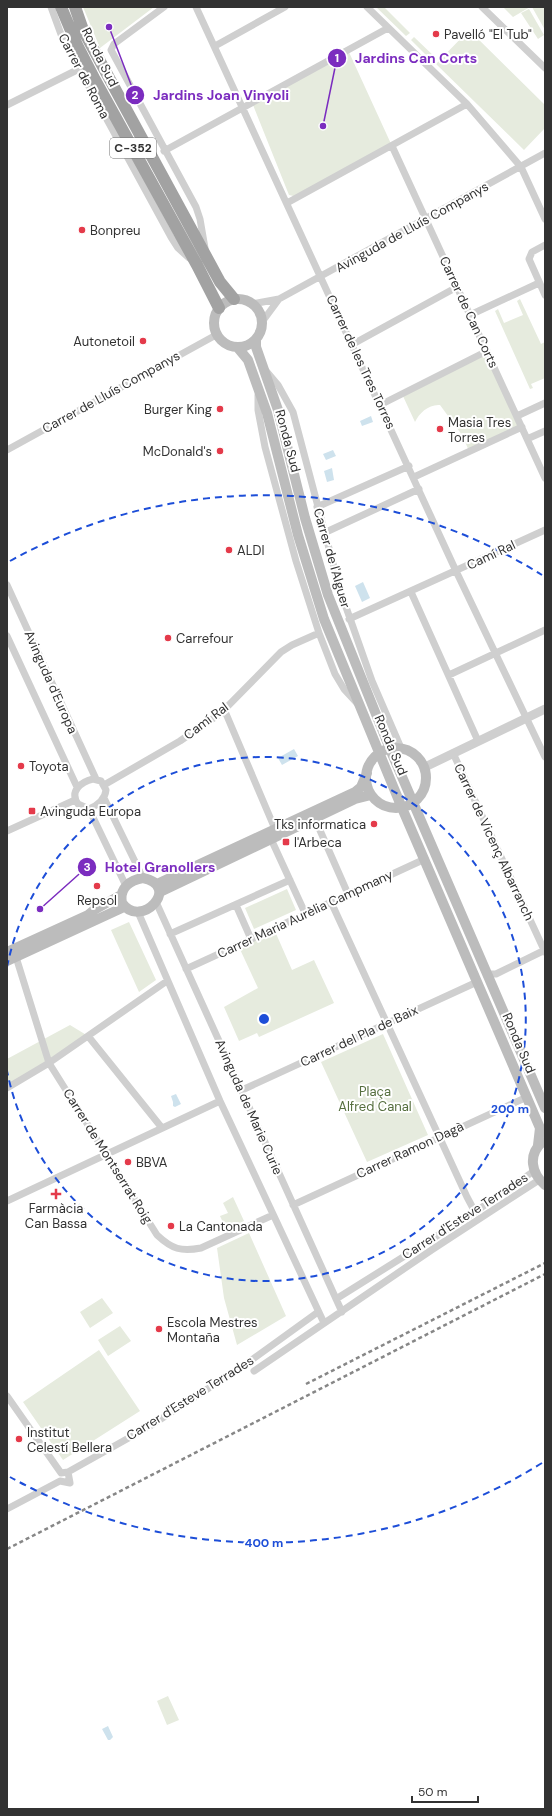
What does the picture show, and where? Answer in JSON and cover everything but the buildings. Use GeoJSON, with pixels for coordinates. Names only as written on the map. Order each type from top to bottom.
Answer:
{"type":"FeatureCollection","features":[{"type":"Feature","properties":{"kind":"highway","name":"Ronda Sud"},"geometry":{"type":"LineString","coordinates":[[62,7],[77,45],[95,80],[209,287],[218,308]]}},
{"type":"Feature","properties":{"kind":"highway","name":"Ronda Sud"},"geometry":{"type":"LineString","coordinates":[[75,7],[82,30],[162,178],[207,256],[220,282],[234,299]]}},
{"type":"Feature","properties":{"kind":"main road"},"geometry":{"type":"LineString","coordinates":[[234,299],[240,299],[252,304],[260,312],[262,322],[262,329],[256,340],[250,344],[238,348],[225,344],[216,334],[214,321],[218,308],[234,299]]}},
{"type":"Feature","properties":{"kind":"main road","name":"Ronda Sud"},"geometry":{"type":"LineString","coordinates":[[256,340],[256,348],[278,410],[305,518],[328,595],[390,749],[545,1108]]}},
{"type":"Feature","properties":{"kind":"main road","name":"Ronda Sud"},"geometry":{"type":"LineString","coordinates":[[238,348],[248,360],[267,413],[298,535],[324,619],[402,808],[540,1128],[542,1142],[534,1153],[533,1162],[539,1178]]}},
{"type":"Feature","properties":{"kind":"main road"},"geometry":{"type":"LineString","coordinates":[[159,888],[354,792],[361,787],[366,773],[372,761],[379,753],[390,749],[401,748],[413,753],[425,767],[427,778],[424,792],[414,804],[402,808],[392,808],[384,806],[371,795],[367,787],[366,773]]}},
{"type":"Feature","properties":{"kind":"main road"},"geometry":{"type":"LineString","coordinates":[[159,888],[271,839],[356,799],[371,795]]}},
{"type":"Feature","properties":{"kind":"main road"},"geometry":{"type":"LineString","coordinates":[[10,956],[88,915],[123,891],[134,880],[143,878],[154,881],[159,888],[156,902],[147,909],[138,912],[129,911],[124,907],[122,903],[123,891]]}},
{"type":"Feature","properties":{"kind":"main road"},"geometry":{"type":"LineString","coordinates":[[10,956],[124,907]]}},
{"type":"Feature","properties":{"kind":"street","name":"Carrer de Roma"},"geometry":{"type":"LineString","coordinates":[[51,7],[62,37],[171,237],[178,248],[197,265]]}},
{"type":"Feature","properties":{"kind":"street"},"geometry":{"type":"LineString","coordinates":[[164,7],[114,44],[111,50],[164,151],[196,207],[200,219],[207,256]]}},
{"type":"Feature","properties":{"kind":"street","name":"Carrer de les Tres Torres"},"geometry":{"type":"LineString","coordinates":[[196,7],[353,344],[456,571],[545,757]]}},
{"type":"Feature","properties":{"kind":"street"},"geometry":{"type":"LineString","coordinates":[[215,46],[285,7]]}},
{"type":"Feature","properties":{"kind":"street"},"geometry":{"type":"LineString","coordinates":[[367,7],[468,104],[521,167],[545,219]]}},
{"type":"Feature","properties":{"kind":"street"},"geometry":{"type":"LineString","coordinates":[[482,7],[545,68]]}},
{"type":"Feature","properties":{"kind":"street"},"geometry":{"type":"LineString","coordinates":[[164,151],[388,28]]}},
{"type":"Feature","properties":{"kind":"street"},"geometry":{"type":"LineString","coordinates":[[7,105],[79,69]]}},
{"type":"Feature","properties":{"kind":"street"},"geometry":{"type":"LineString","coordinates":[[287,203],[468,104]]}},
{"type":"Feature","properties":{"kind":"street","name":"Carrer de Can Corts"},"geometry":{"type":"LineString","coordinates":[[392,146],[545,478]]}},
{"type":"Feature","properties":{"kind":"street","name":"Avinguda de Lluís Companys"},"geometry":{"type":"LineString","coordinates":[[252,304],[279,299],[322,277],[545,153]]}},
{"type":"Feature","properties":{"kind":"street"},"geometry":{"type":"LineString","coordinates":[[545,245],[532,252],[529,259],[545,295]]}},
{"type":"Feature","properties":{"kind":"street"},"geometry":{"type":"LineString","coordinates":[[470,315],[539,283]]}},
{"type":"Feature","properties":{"kind":"street"},"geometry":{"type":"LineString","coordinates":[[353,344],[457,287]]}},
{"type":"Feature","properties":{"kind":"street","name":"Avinguda de Lluís Companys"},"geometry":{"type":"LineString","coordinates":[[262,322],[279,299]]}},
{"type":"Feature","properties":{"kind":"street","name":"Carrer de Lluís Companys"},"geometry":{"type":"LineString","coordinates":[[7,450],[216,334]]}},
{"type":"Feature","properties":{"kind":"street"},"geometry":{"type":"LineString","coordinates":[[380,405],[487,351]]}},
{"type":"Feature","properties":{"kind":"street","name":"Carrer de l'Alguer"},"geometry":{"type":"LineString","coordinates":[[264,370],[278,385],[293,412],[324,533],[350,619],[372,681],[401,748]]}},
{"type":"Feature","properties":{"kind":"street"},"geometry":{"type":"LineString","coordinates":[[258,386],[258,410],[267,455],[287,531],[319,633],[335,674],[344,689],[358,704]]}},
{"type":"Feature","properties":{"kind":"street"},"geometry":{"type":"LineString","coordinates":[[517,416],[545,403]]}},
{"type":"Feature","properties":{"kind":"street"},"geometry":{"type":"LineString","coordinates":[[414,477],[522,427]]}},
{"type":"Feature","properties":{"kind":"street"},"geometry":{"type":"LineString","coordinates":[[527,439],[545,431]]}},
{"type":"Feature","properties":{"kind":"street"},"geometry":{"type":"LineString","coordinates":[[317,507],[409,466]]}},
{"type":"Feature","properties":{"kind":"street"},"geometry":{"type":"LineString","coordinates":[[324,533],[419,489]]}},
{"type":"Feature","properties":{"kind":"street","name":"Camí Ral"},"geometry":{"type":"LineString","coordinates":[[350,619],[545,530]]}},
{"type":"Feature","properties":{"kind":"street","name":"Avinguda d'Europa"},"geometry":{"type":"LineString","coordinates":[[7,585],[96,779]]}},
{"type":"Feature","properties":{"kind":"street"},"geometry":{"type":"LineString","coordinates":[[410,592],[478,741]]}},
{"type":"Feature","properties":{"kind":"street"},"geometry":{"type":"LineString","coordinates":[[449,675],[545,630]]}},
{"type":"Feature","properties":{"kind":"street","name":"Camí Ral"},"geometry":{"type":"LineString","coordinates":[[104,786],[180,741],[224,709],[281,652],[292,645],[319,633]]}},
{"type":"Feature","properties":{"kind":"street","name":"Avinguda d'Europa"},"geometry":{"type":"LineString","coordinates":[[7,636],[77,787]]}},
{"type":"Feature","properties":{"kind":"street"},"geometry":{"type":"LineString","coordinates":[[425,767],[545,708]]}},
{"type":"Feature","properties":{"kind":"street"},"geometry":{"type":"LineString","coordinates":[[224,709],[275,830]]}},
{"type":"Feature","properties":{"kind":"street","name":"Carrer de Vicenç Albarranch"},"geometry":{"type":"LineString","coordinates":[[453,753],[545,951]]}},
{"type":"Feature","properties":{"kind":"street"},"geometry":{"type":"LineString","coordinates":[[96,779],[104,786],[106,790],[104,798],[95,806],[89,808],[82,806],[75,800],[77,787],[85,781],[96,779]]}},
{"type":"Feature","properties":{"kind":"street"},"geometry":{"type":"LineString","coordinates":[[104,798],[143,878]]}},
{"type":"Feature","properties":{"kind":"street"},"geometry":{"type":"LineString","coordinates":[[7,830],[75,800]]}},
{"type":"Feature","properties":{"kind":"street"},"geometry":{"type":"LineString","coordinates":[[89,808],[123,891]]}},
{"type":"Feature","properties":{"kind":"street"},"geometry":{"type":"LineString","coordinates":[[315,819],[348,894]]}},
{"type":"Feature","properties":{"kind":"street"},"geometry":{"type":"LineString","coordinates":[[271,839],[305,913]]}},
{"type":"Feature","properties":{"kind":"street","name":"Carrer Maria Aurèlia Campmany"},"geometry":{"type":"LineString","coordinates":[[186,969],[425,859]]}},
{"type":"Feature","properties":{"kind":"street"},"geometry":{"type":"LineString","coordinates":[[170,934],[290,880]]}},
{"type":"Feature","properties":{"kind":"street","name":"Avinguda de Marie Curie"},"geometry":{"type":"LineString","coordinates":[[156,902],[342,1312]]}},
{"type":"Feature","properties":{"kind":"street"},"geometry":{"type":"LineString","coordinates":[[331,902],[475,1212]]}},
{"type":"Feature","properties":{"kind":"street"},"geometry":{"type":"LineString","coordinates":[[236,904],[251,939]]}},
{"type":"Feature","properties":{"kind":"street","name":"Avinguda de Marie Curie"},"geometry":{"type":"LineString","coordinates":[[138,912],[220,1100],[318,1312]]}},
{"type":"Feature","properties":{"kind":"street"},"geometry":{"type":"LineString","coordinates":[[487,974],[496,974],[545,951]]}},
{"type":"Feature","properties":{"kind":"street","name":"Carrer de Montserrat Roig"},"geometry":{"type":"LineString","coordinates":[[10,956],[49,1062],[157,1235],[167,1244],[179,1250],[190,1250],[201,1248],[273,1215]]}},
{"type":"Feature","properties":{"kind":"street"},"geometry":{"type":"LineString","coordinates":[[7,1088],[88,1036],[167,981]]}},
{"type":"Feature","properties":{"kind":"street","name":"Carrer del Pla de Baix"},"geometry":{"type":"LineString","coordinates":[[242,1090],[477,982]]}},
{"type":"Feature","properties":{"kind":"street"},"geometry":{"type":"LineString","coordinates":[[88,1036],[162,1128]]}},
{"type":"Feature","properties":{"kind":"street","name":"Carrer Ramon Dagà"},"geometry":{"type":"LineString","coordinates":[[293,1205],[527,1097]]}},
{"type":"Feature","properties":{"kind":"street"},"geometry":{"type":"LineString","coordinates":[[8,1198],[107,1154],[220,1100]]}},
{"type":"Feature","properties":{"kind":"street","name":"Carrer d'Esteve Terrades"},"geometry":{"type":"LineString","coordinates":[[336,1299],[475,1212],[539,1178]]}},
{"type":"Feature","properties":{"kind":"street","name":"Carrer d'Esteve Terrades"},"geometry":{"type":"LineString","coordinates":[[254,1371],[539,1178]]}},
{"type":"Feature","properties":{"kind":"street"},"geometry":{"type":"LineString","coordinates":[[318,1312],[324,1324]]}},
{"type":"Feature","properties":{"kind":"street","name":"Carrer d'Esteve Terrades"},"geometry":{"type":"LineString","coordinates":[[64,1472],[150,1426],[246,1364],[318,1312]]}},
{"type":"Feature","properties":{"kind":"street"},"geometry":{"type":"LineString","coordinates":[[7,1396],[64,1472],[70,1483],[60,1482],[7,1509]]}},
{"type":"Feature","properties":{"kind":"street"},"geometry":{"type":"LineString","coordinates":[[60,1482],[64,1472]]}},
{"type":"Feature","properties":{"kind":"green space"},"geometry":{"type":"Polygon","coordinates":[[[83,7],[154,7],[100,48],[83,7]]]}},
{"type":"Feature","properties":{"kind":"green space"},"geometry":{"type":"Polygon","coordinates":[[[376,7],[384,7],[410,33],[406,36],[376,7]]]}},
{"type":"Feature","properties":{"kind":"green space"},"geometry":{"type":"Polygon","coordinates":[[[503,7],[530,7],[513,17],[503,7]]]}},
{"type":"Feature","properties":{"kind":"green space"},"geometry":{"type":"Polygon","coordinates":[[[532,7],[545,7],[545,30],[532,7]]]}},
{"type":"Feature","properties":{"kind":"green space"},"geometry":{"type":"Polygon","coordinates":[[[529,9],[544,35],[538,39],[521,13],[529,9]]]}},
{"type":"Feature","properties":{"kind":"green space"},"geometry":{"type":"Polygon","coordinates":[[[469,30],[545,105],[545,128],[524,150],[436,64],[469,30]]]}},
{"type":"Feature","properties":{"kind":"green space"},"geometry":{"type":"Polygon","coordinates":[[[414,37],[437,59],[433,62],[411,40],[414,37]]]}},
{"type":"Feature","properties":{"kind":"green space"},"geometry":{"type":"Polygon","coordinates":[[[348,50],[392,146],[298,197],[289,195],[253,105],[348,50]]]}},
{"type":"Feature","properties":{"kind":"green space"},"geometry":{"type":"Polygon","coordinates":[[[520,299],[541,344],[545,342],[545,378],[531,384],[533,388],[530,389],[495,311],[498,309],[504,323],[523,315],[517,301],[520,299]]]}},
{"type":"Feature","properties":{"kind":"green space"},"geometry":{"type":"Polygon","coordinates":[[[487,351],[522,427],[469,451],[462,435],[440,405],[432,406],[425,410],[419,415],[415,422],[402,394],[487,351]]]}},
{"type":"Feature","properties":{"kind":"green space"},"geometry":{"type":"Polygon","coordinates":[[[287,889],[296,910],[254,929],[245,908],[287,889]]]}},
{"type":"Feature","properties":{"kind":"green space"},"geometry":{"type":"Polygon","coordinates":[[[129,922],[156,980],[139,992],[111,930],[129,922]]]}},
{"type":"Feature","properties":{"kind":"green space"},"geometry":{"type":"Polygon","coordinates":[[[274,929],[292,970],[314,960],[334,1003],[259,1037],[257,1033],[239,1041],[224,1007],[258,988],[238,945],[274,929]]]}},
{"type":"Feature","properties":{"kind":"green space"},"geometry":{"type":"Polygon","coordinates":[[[70,1025],[88,1036],[7,1088],[7,1059],[70,1025]]]}},
{"type":"Feature","properties":{"kind":"green space","name":"Plaça Alfred Canal"},"geometry":{"type":"Polygon","coordinates":[[[383,1034],[428,1135],[367,1162],[321,1062],[383,1034]]]}},
{"type":"Feature","properties":{"kind":"green space"},"geometry":{"type":"Polygon","coordinates":[[[233,1197],[244,1221],[226,1229],[220,1216],[228,1213],[223,1203],[233,1197]]]}},
{"type":"Feature","properties":{"kind":"green space"},"geometry":{"type":"Polygon","coordinates":[[[249,1233],[286,1316],[237,1345],[224,1298],[217,1248],[249,1233]]]}},
{"type":"Feature","properties":{"kind":"green space"},"geometry":{"type":"Polygon","coordinates":[[[102,1298],[113,1313],[90,1328],[80,1312],[102,1298]]]}},
{"type":"Feature","properties":{"kind":"green space"},"geometry":{"type":"Polygon","coordinates":[[[120,1326],[131,1341],[108,1356],[98,1340],[120,1326]]]}},
{"type":"Feature","properties":{"kind":"green space"},"geometry":{"type":"Polygon","coordinates":[[[99,1350],[140,1411],[63,1460],[23,1402],[99,1350]]]}},
{"type":"Feature","properties":{"kind":"green space"},"geometry":{"type":"Polygon","coordinates":[[[168,1696],[179,1720],[167,1725],[157,1701],[168,1696]]]}},
{"type":"Feature","properties":{"kind":"water"},"geometry":{"type":"Polygon","coordinates":[[[371,416],[373,422],[362,426],[360,421],[371,416]]]}},
{"type":"Feature","properties":{"kind":"water"},"geometry":{"type":"Polygon","coordinates":[[[333,450],[336,456],[326,460],[323,454],[333,450]]]}},
{"type":"Feature","properties":{"kind":"water"},"geometry":{"type":"Polygon","coordinates":[[[332,468],[334,480],[327,482],[324,471],[332,468]]]}},
{"type":"Feature","properties":{"kind":"water"},"geometry":{"type":"Polygon","coordinates":[[[363,582],[370,598],[362,602],[355,586],[363,582]]]}},
{"type":"Feature","properties":{"kind":"water"},"geometry":{"type":"Polygon","coordinates":[[[294,749],[298,756],[282,765],[278,758],[294,749]]]}},
{"type":"Feature","properties":{"kind":"water"},"geometry":{"type":"Polygon","coordinates":[[[176,1094],[181,1104],[175,1107],[173,1106],[171,1096],[176,1094]]]}},
{"type":"Feature","properties":{"kind":"water"},"geometry":{"type":"Polygon","coordinates":[[[108,1726],[113,1737],[110,1740],[108,1740],[102,1729],[108,1726]]]}},
{"type":"Feature","properties":{"kind":"railway"},"geometry":{"type":"LineString","coordinates":[[306,1384],[545,1263]]}},
{"type":"Feature","properties":{"kind":"railway"},"geometry":{"type":"LineString","coordinates":[[7,1549],[545,1274]]}},
{"type":"Feature","properties":{"kind":"place","name":"Jardins Joan Vinyoli"},"geometry":{"type":"Point","coordinates":[109,27]}},
{"type":"Feature","properties":{"kind":"place","name":"Pavelló \"El Tub\""},"geometry":{"type":"Point","coordinates":[436,34]}},
{"type":"Feature","properties":{"kind":"place","name":"Jardins Can Corts"},"geometry":{"type":"Point","coordinates":[323,126]}},
{"type":"Feature","properties":{"kind":"place","name":"Bonpreu"},"geometry":{"type":"Point","coordinates":[82,230]}},
{"type":"Feature","properties":{"kind":"place","name":"Autonetoil"},"geometry":{"type":"Point","coordinates":[143,341]}},
{"type":"Feature","properties":{"kind":"place","name":"Burger King"},"geometry":{"type":"Point","coordinates":[220,409]}},
{"type":"Feature","properties":{"kind":"place","name":"Masia Tres Torres"},"geometry":{"type":"Point","coordinates":[440,429]}},
{"type":"Feature","properties":{"kind":"place","name":"McDonald's"},"geometry":{"type":"Point","coordinates":[220,451]}},
{"type":"Feature","properties":{"kind":"place","name":"ALDI"},"geometry":{"type":"Point","coordinates":[229,550]}},
{"type":"Feature","properties":{"kind":"place","name":"Carrefour"},"geometry":{"type":"Point","coordinates":[168,638]}},
{"type":"Feature","properties":{"kind":"place","name":"Toyota"},"geometry":{"type":"Point","coordinates":[21,766]}},
{"type":"Feature","properties":{"kind":"place","name":"Avinguda Europa"},"geometry":{"type":"Point","coordinates":[32,811]}},
{"type":"Feature","properties":{"kind":"place","name":"Tks informatica"},"geometry":{"type":"Point","coordinates":[374,824]}},
{"type":"Feature","properties":{"kind":"place","name":"l'Arbeca"},"geometry":{"type":"Point","coordinates":[286,842]}},
{"type":"Feature","properties":{"kind":"place","name":"Repsol"},"geometry":{"type":"Point","coordinates":[97,886]}},
{"type":"Feature","properties":{"kind":"place","name":"Hotel Granollers"},"geometry":{"type":"Point","coordinates":[40,909]}},
{"type":"Feature","properties":{"kind":"place","name":"BBVA"},"geometry":{"type":"Point","coordinates":[128,1162]}},
{"type":"Feature","properties":{"kind":"place","name":"Farmàcia Can Bassa"},"geometry":{"type":"Point","coordinates":[56,1194]}},
{"type":"Feature","properties":{"kind":"place","name":"La Cantonada"},"geometry":{"type":"Point","coordinates":[171,1226]}},
{"type":"Feature","properties":{"kind":"place","name":"Escola Mestres Montaña"},"geometry":{"type":"Point","coordinates":[159,1329]}},
{"type":"Feature","properties":{"kind":"place","name":"Institut Celestí Bellera"},"geometry":{"type":"Point","coordinates":[19,1439]}}]}
